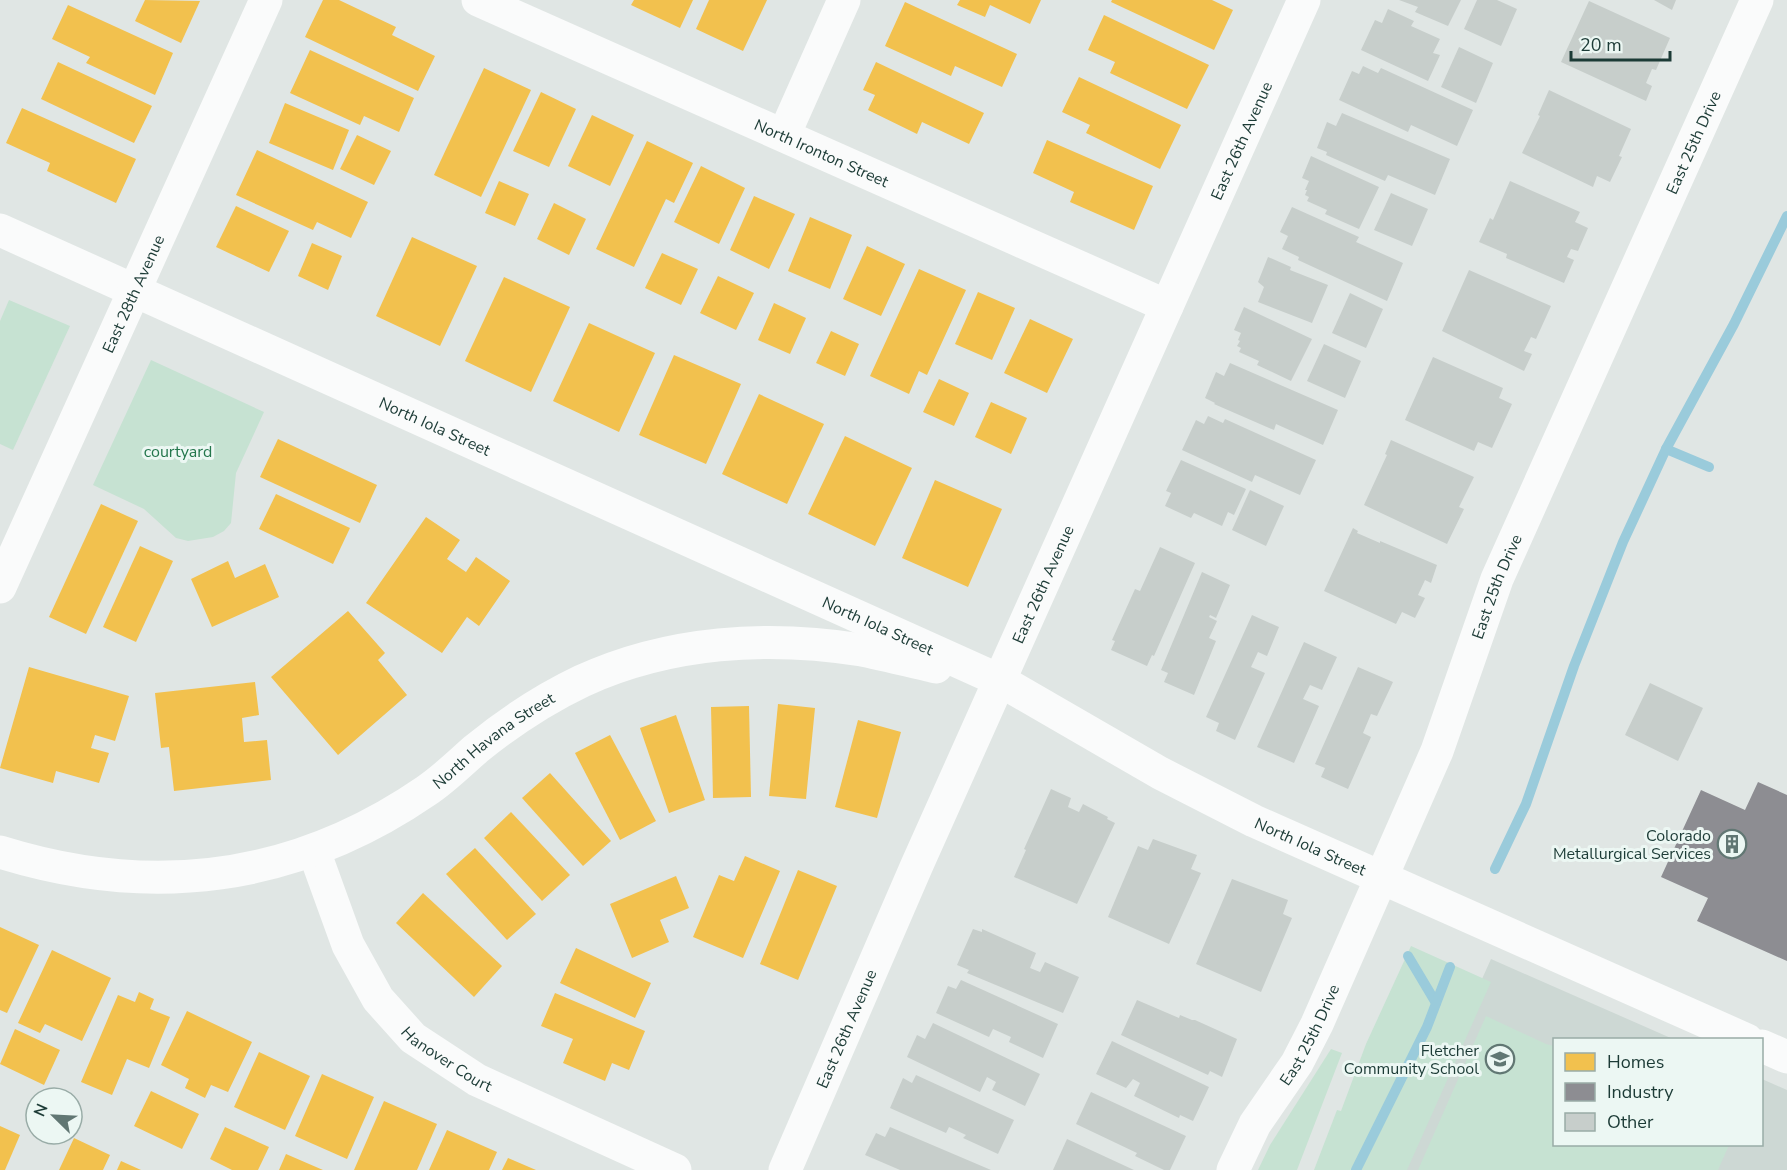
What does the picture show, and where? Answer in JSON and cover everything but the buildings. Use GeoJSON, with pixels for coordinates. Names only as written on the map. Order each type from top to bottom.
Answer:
{"type":"FeatureCollection","features":[{"type":"Feature","properties":{"kind":"street","name":"East 28th Avenue"},"geometry":{"type":"LineString","coordinates":[[0,587],[266,0]]}},
{"type":"Feature","properties":{"kind":"street","name":"North Ironton Street"},"geometry":{"type":"LineString","coordinates":[[478,0],[1167,306]]}},
{"type":"Feature","properties":{"kind":"street"},"geometry":{"type":"LineString","coordinates":[[784,135],[844,0]]}},
{"type":"Feature","properties":{"kind":"street","name":"East 26th Avenue"},"geometry":{"type":"LineString","coordinates":[[785,1170],[999,680],[1304,0]]}},
{"type":"Feature","properties":{"kind":"street","name":"East 25th Drive"},"geometry":{"type":"LineString","coordinates":[[1233,1170],[1255,1124],[1297,1063],[1314,1030],[1382,879],[1441,740],[1497,579],[1757,0]]}},
{"type":"Feature","properties":{"kind":"street","name":"North Iola Street"},"geometry":{"type":"LineString","coordinates":[[0,230],[999,680],[1160,773],[1254,821],[1742,1038]]}},
{"type":"Feature","properties":{"kind":"street","name":"North Havana Street"},"geometry":{"type":"LineString","coordinates":[[0,852],[56,868],[120,877],[184,878],[249,869],[314,851],[373,824],[428,790],[479,747],[528,711],[582,681],[647,657],[707,645],[775,642],[861,650],[999,680]]}},
{"type":"Feature","properties":{"kind":"street","name":"Hanover Court"},"geometry":{"type":"LineString","coordinates":[[314,851],[348,945],[378,999],[413,1038],[477,1080],[675,1170]]}},
{"type":"Feature","properties":{"kind":"street"},"geometry":{"type":"LineString","coordinates":[[1763,1047],[1787,1057]]}},
{"type":"Feature","properties":{"kind":"shaded area","name":"Fletcher Community School"},"geometry":{"type":"Polygon","coordinates":[[[1491,959],[1671,1038],[1553,1038],[1553,1146],[1763,1146],[1763,1079],[1787,1090],[1787,1170],[1396,1170],[1491,959]]]}},
{"type":"Feature","properties":{"kind":"green space"},"geometry":{"type":"Polygon","coordinates":[[[9,300],[70,326],[13,450],[0,444],[0,321],[9,300]]]}},
{"type":"Feature","properties":{"kind":"green space","name":"courtyard"},"geometry":{"type":"Polygon","coordinates":[[[151,360],[264,412],[236,473],[231,523],[224,531],[213,537],[188,541],[176,538],[144,509],[93,485],[151,360]]]}},
{"type":"Feature","properties":{"kind":"green space"},"geometry":{"type":"Polygon","coordinates":[[[1411,946],[1491,982],[1407,1170],[1314,1170],[1337,1110],[1341,1111],[1366,1044],[1411,946]]]}},
{"type":"Feature","properties":{"kind":"green space"},"geometry":{"type":"Polygon","coordinates":[[[1486,1016],[1553,1046],[1553,1146],[1729,1146],[1718,1170],[1418,1170],[1486,1016]]]}},
{"type":"Feature","properties":{"kind":"green space"},"geometry":{"type":"Polygon","coordinates":[[[1331,1049],[1342,1053],[1297,1170],[1258,1170],[1270,1145],[1331,1049]]]}},
{"type":"Feature","properties":{"kind":"waterway"},"geometry":{"type":"LineString","coordinates":[[1495,869],[1526,804],[1574,666],[1623,542],[1666,449],[1734,324],[1787,216]]}},
{"type":"Feature","properties":{"kind":"waterway"},"geometry":{"type":"LineString","coordinates":[[1666,449],[1709,467]]}},
{"type":"Feature","properties":{"kind":"waterway"},"geometry":{"type":"LineString","coordinates":[[1408,956],[1436,1003]]}},
{"type":"Feature","properties":{"kind":"waterway"},"geometry":{"type":"LineString","coordinates":[[1356,1170],[1427,1027],[1450,967]]}},
{"type":"Feature","properties":{"kind":"place","name":"Colorado Metallurgical Services"},"geometry":{"type":"Point","coordinates":[1732,844]}},
{"type":"Feature","properties":{"kind":"place","name":"Fletcher Community School"},"geometry":{"type":"Point","coordinates":[1500,1059]}}]}
